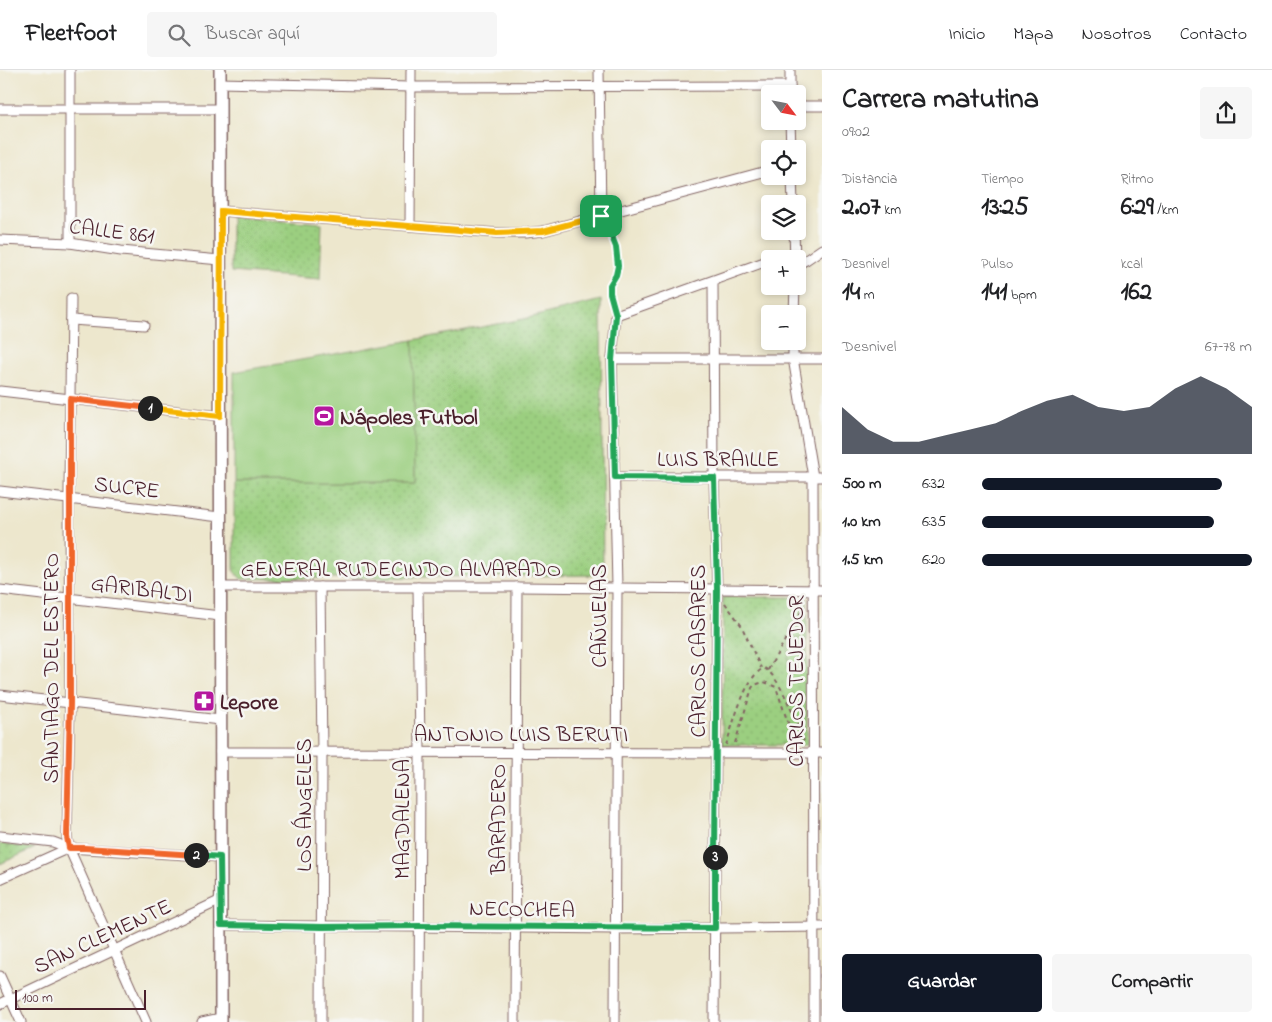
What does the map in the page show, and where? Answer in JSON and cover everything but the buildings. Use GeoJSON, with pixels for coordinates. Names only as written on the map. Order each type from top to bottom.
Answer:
{"type":"FeatureCollection","features":[{"type":"Feature","properties":{"kind":"main road"},"geometry":{"type":"LineString","coordinates":[[220,70],[221,1020]]}},
{"type":"Feature","properties":{"kind":"street"},"geometry":{"type":"LineString","coordinates":[[70,70],[70,243]]}},
{"type":"Feature","properties":{"kind":"street"},"geometry":{"type":"LineString","coordinates":[[410,226],[411,70]]}},
{"type":"Feature","properties":{"kind":"street"},"geometry":{"type":"LineString","coordinates":[[599,70],[601,216]]}},
{"type":"Feature","properties":{"kind":"street"},"geometry":{"type":"LineString","coordinates":[[790,70],[790,85]]}},
{"type":"Feature","properties":{"kind":"street"},"geometry":{"type":"LineString","coordinates":[[220,83],[411,87],[761,90]]}},
{"type":"Feature","properties":{"kind":"street"},"geometry":{"type":"LineString","coordinates":[[806,106],[822,106]]}},
{"type":"Feature","properties":{"kind":"street"},"geometry":{"type":"LineString","coordinates":[[0,108],[220,109]]}},
{"type":"Feature","properties":{"kind":"street"},"geometry":{"type":"LineString","coordinates":[[221,211],[497,233],[526,233],[543,231],[761,172]]}},
{"type":"Feature","properties":{"kind":"street","name":"CALLE 861"},"geometry":{"type":"LineString","coordinates":[[0,240],[70,243],[121,251],[220,260]]}},
{"type":"Feature","properties":{"kind":"street"},"geometry":{"type":"LineString","coordinates":[[806,260],[822,249]]}},
{"type":"Feature","properties":{"kind":"street"},"geometry":{"type":"LineString","coordinates":[[616,315],[761,263]]}},
{"type":"Feature","properties":{"kind":"street","name":"CARLOS CASARES"},"geometry":{"type":"LineString","coordinates":[[713,280],[714,478],[724,753],[715,928],[714,1022]]}},
{"type":"Feature","properties":{"kind":"street","name":"SANTIAGO DEL ESTERO"},"geometry":{"type":"LineString","coordinates":[[71,298],[69,498],[70,703],[67,837],[69,848],[146,1022]]}},
{"type":"Feature","properties":{"kind":"street","name":"CAÑUELAS"},"geometry":{"type":"LineString","coordinates":[[615,1022],[617,587],[612,360],[616,315]]}},
{"type":"Feature","properties":{"kind":"street"},"geometry":{"type":"LineString","coordinates":[[71,320],[144,325]]}},
{"type":"Feature","properties":{"kind":"street","name":"CARLOS TEJEDOR"},"geometry":{"type":"LineString","coordinates":[[793,350],[793,358],[818,477],[818,590],[814,753],[818,927],[814,1022]]}},
{"type":"Feature","properties":{"kind":"street"},"geometry":{"type":"LineString","coordinates":[[612,360],[822,359]]}},
{"type":"Feature","properties":{"kind":"street"},"geometry":{"type":"LineString","coordinates":[[0,391],[220,416]]}},
{"type":"Feature","properties":{"kind":"street","name":"LUIS BRAILLE"},"geometry":{"type":"LineString","coordinates":[[615,477],[818,477]]}},
{"type":"Feature","properties":{"kind":"street","name":"SUCRE"},"geometry":{"type":"LineString","coordinates":[[0,491],[220,516]]}},
{"type":"Feature","properties":{"kind":"street","name":"MAGDALENA"},"geometry":{"type":"LineString","coordinates":[[418,586],[420,752],[419,1022]]}},
{"type":"Feature","properties":{"kind":"street","name":"GENERAL RUDECINDO ALVARADO"},"geometry":{"type":"LineString","coordinates":[[220,587],[617,587],[717,592],[818,590]]}},
{"type":"Feature","properties":{"kind":"street","name":"LOS ÁNGELES"},"geometry":{"type":"LineString","coordinates":[[320,587],[322,752],[321,1022]]}},
{"type":"Feature","properties":{"kind":"street","name":"BARADERO"},"geometry":{"type":"LineString","coordinates":[[515,1022],[517,587]]}},
{"type":"Feature","properties":{"kind":"street","name":"GARIBALDI"},"geometry":{"type":"LineString","coordinates":[[0,590],[220,616]]}},
{"type":"Feature","properties":{"kind":"street"},"geometry":{"type":"LineString","coordinates":[[0,695],[220,720]]}},
{"type":"Feature","properties":{"kind":"street","name":"ANTONIO LUIS BERUTI"},"geometry":{"type":"LineString","coordinates":[[220,752],[814,753]]}},
{"type":"Feature","properties":{"kind":"street"},"geometry":{"type":"LineString","coordinates":[[0,836],[53,842],[69,848],[220,857]]}},
{"type":"Feature","properties":{"kind":"street"},"geometry":{"type":"LineString","coordinates":[[0,880],[69,848]]}},
{"type":"Feature","properties":{"kind":"street","name":"SAN CLEMENTE"},"geometry":{"type":"LineString","coordinates":[[0,1004],[220,900]]}},
{"type":"Feature","properties":{"kind":"street","name":"NECOCHEA"},"geometry":{"type":"LineString","coordinates":[[221,925],[615,929],[818,927]]}},
{"type":"Feature","properties":{"kind":"street"},"geometry":{"type":"LineString","coordinates":[[0,976],[22,1022]]}},
{"type":"Feature","properties":{"kind":"street"},"geometry":{"type":"LineString","coordinates":[[202,1022],[221,1020]]}},
{"type":"Feature","properties":{"kind":"path"},"geometry":{"type":"LineString","coordinates":[[601,216],[609,229],[616,247],[618,266],[616,275],[610,285],[610,293],[616,315]]}},
{"type":"Feature","properties":{"kind":"path"},"geometry":{"type":"LineString","coordinates":[[717,592],[735,615],[761,668],[768,670],[772,674],[814,753]]}},
{"type":"Feature","properties":{"kind":"path"},"geometry":{"type":"LineString","coordinates":[[768,670],[804,606]]}},
{"type":"Feature","properties":{"kind":"path"},"geometry":{"type":"LineString","coordinates":[[724,753],[749,683],[761,668]]}},
{"type":"Feature","properties":{"kind":"path"},"geometry":{"type":"LineString","coordinates":[[724,753],[752,688],[754,685],[764,682],[776,687],[798,753]]}},
{"type":"Feature","properties":{"kind":"green space"},"geometry":{"type":"Polygon","coordinates":[[[231,216],[322,223],[320,279],[231,272],[231,216]]]}},
{"type":"Feature","properties":{"kind":"green space"},"geometry":{"type":"Polygon","coordinates":[[[601,300],[603,575],[241,579],[234,571],[234,483],[415,483],[413,340],[524,319],[601,300]]]}},
{"type":"Feature","properties":{"kind":"green space","name":"Nápoles Futbol"},"geometry":{"type":"Polygon","coordinates":[[[413,340],[415,483],[234,483],[234,372],[413,340]]]}},
{"type":"Feature","properties":{"kind":"green space"},"geometry":{"type":"Polygon","coordinates":[[[723,597],[807,597],[807,745],[722,745],[723,597]]]}},
{"type":"Feature","properties":{"kind":"green space"},"geometry":{"type":"Polygon","coordinates":[[[789,638],[804,638],[803,667],[788,667],[789,638]]]}},
{"type":"Feature","properties":{"kind":"green space"},"geometry":{"type":"Polygon","coordinates":[[[0,844],[35,848],[0,864],[0,844]]]}},
{"type":"Feature","properties":{"kind":"place","name":"Nápoles Futbol"},"geometry":{"type":"Point","coordinates":[324,416]}},
{"type":"Feature","properties":{"kind":"place","name":"Lepore"},"geometry":{"type":"Point","coordinates":[204,701]}},
{"type":"Feature","properties":{"kind":"route"},"geometry":{"type":"LineString","coordinates":[[221,211],[497,233],[543,231],[601,216],[609,229],[616,247],[618,266],[616,275],[610,285],[610,293],[616,315],[612,360],[615,477],[714,478],[717,588],[715,928],[615,929],[221,925],[220,857],[69,848],[67,837],[70,703],[70,399],[220,416],[221,211]]}}]}
